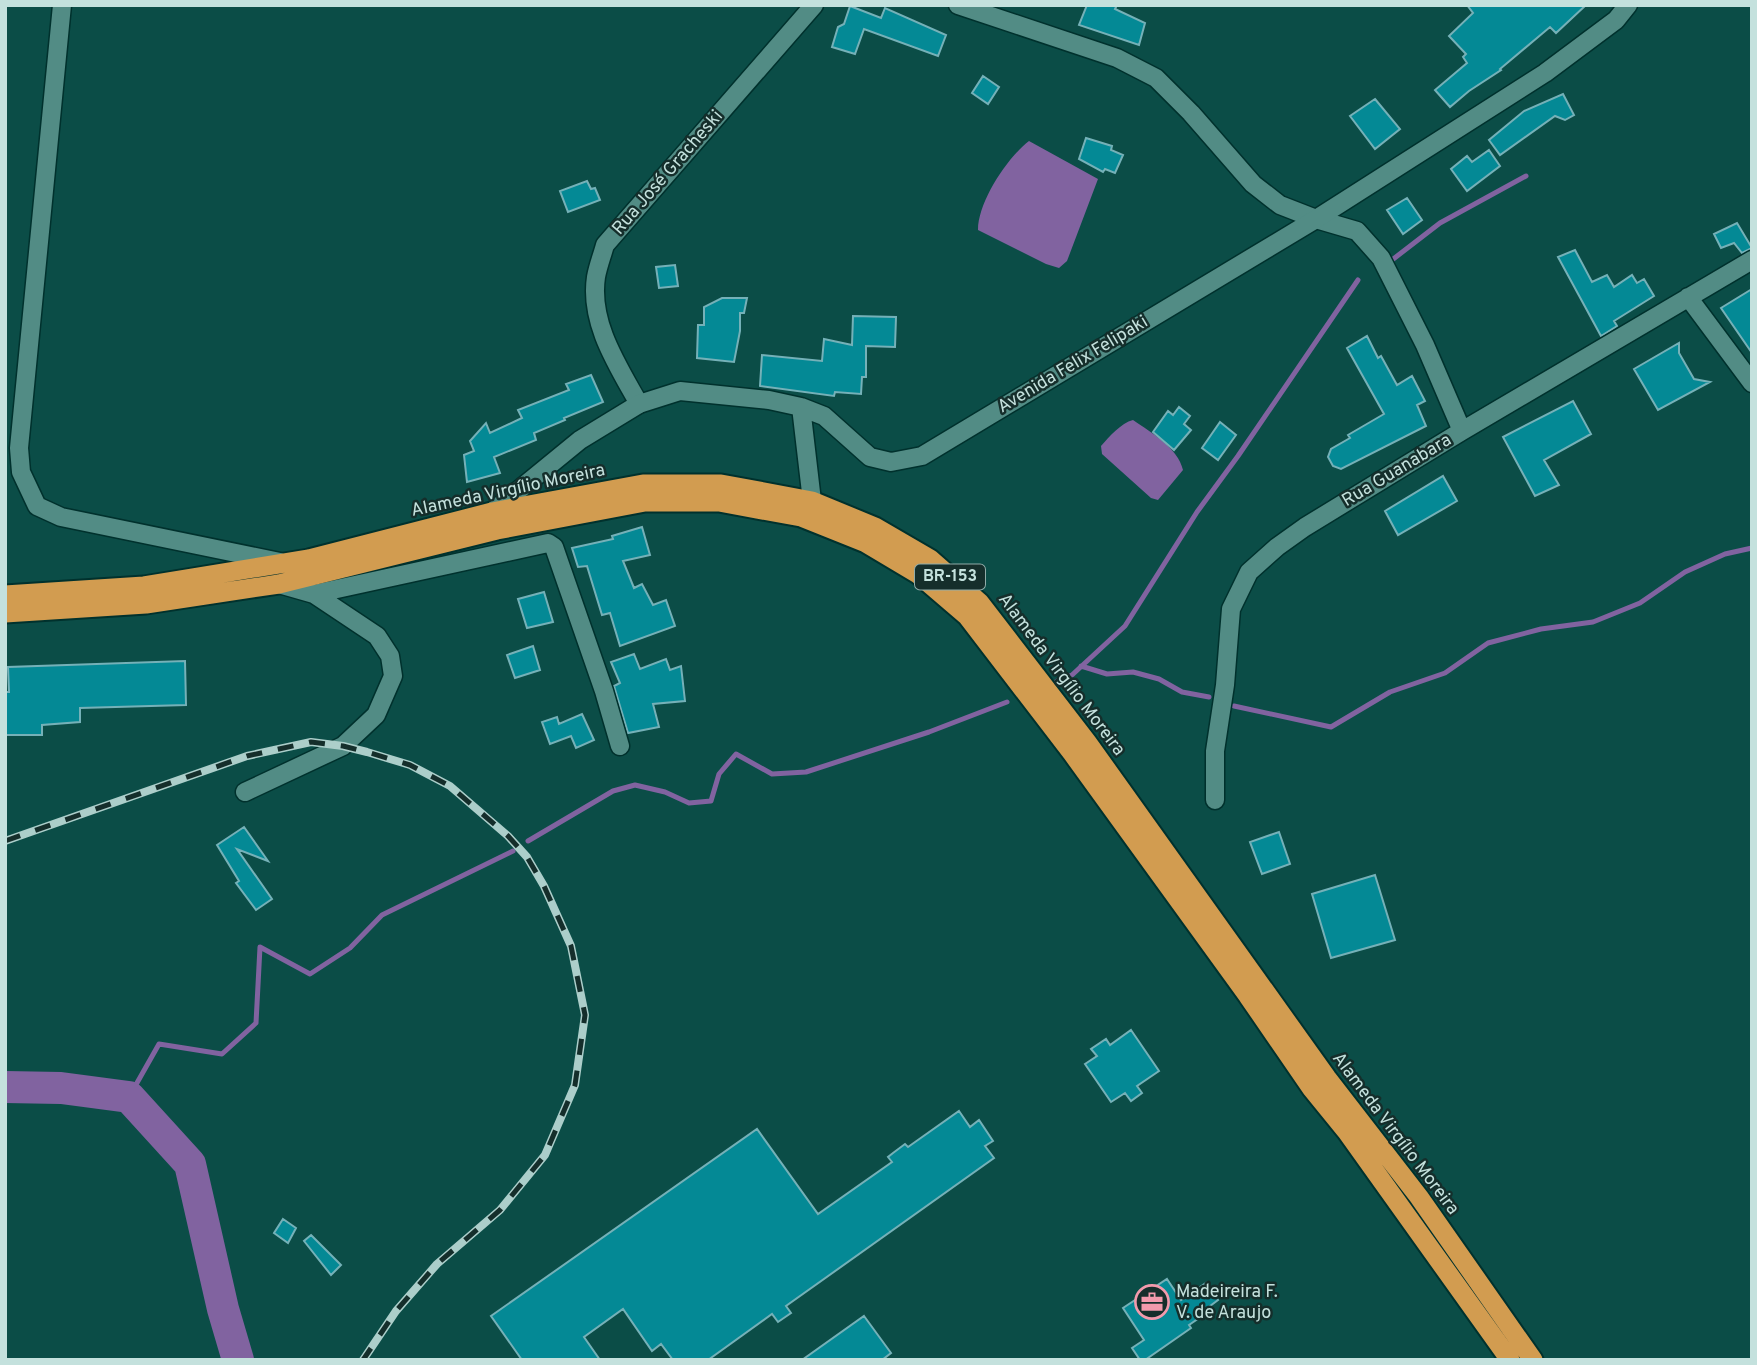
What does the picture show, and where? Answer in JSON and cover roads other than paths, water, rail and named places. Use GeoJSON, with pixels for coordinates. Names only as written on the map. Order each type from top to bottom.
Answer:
{"type":"FeatureCollection","features":[{"type":"Feature","properties":{"kind":"highway","name":"Alameda Virgílio Moreira"},"geometry":{"type":"LineString","coordinates":[[5,595],[144,586],[309,559],[492,512],[643,484],[721,484],[812,501],[875,527],[930,559],[980,603],[1087,742],[1327,1078],[1419,1198],[1533,1360]]}},
{"type":"Feature","properties":{"kind":"highway","name":"Alameda Virgílio Moreira"},"geometry":{"type":"LineString","coordinates":[[5,613],[146,604],[279,584],[497,530],[645,502],[719,502],[801,517],[866,543],[918,574],[967,617],[1072,753],[1510,1360]]}},
{"type":"Feature","properties":{"kind":"street"},"geometry":{"type":"LineString","coordinates":[[62,5],[19,448],[20,472],[37,506],[61,517],[283,563]]}},
{"type":"Feature","properties":{"kind":"street","name":"Rua José Gracheski"},"geometry":{"type":"LineString","coordinates":[[639,404],[610,353],[598,317],[596,278],[605,246],[814,5]]}},
{"type":"Feature","properties":{"kind":"street"},"geometry":{"type":"LineString","coordinates":[[958,5],[1117,58],[1156,78],[1191,113],[1253,184],[1280,205],[1357,231],[1381,258],[1425,345],[1462,431]]}},
{"type":"Feature","properties":{"kind":"street","name":"Avenida Felix Felipaki"},"geometry":{"type":"LineString","coordinates":[[492,512],[580,440],[639,404],[680,391],[769,400],[801,407],[824,416],[870,457],[891,462],[922,456],[1316,219],[1545,73],[1616,20],[1628,5]]}},
{"type":"Feature","properties":{"kind":"street","name":"Rua Guanabara"},"geometry":{"type":"LineString","coordinates":[[1215,800],[1215,751],[1225,685],[1231,609],[1249,572],[1305,527],[1752,260]]}},
{"type":"Feature","properties":{"kind":"street"},"geometry":{"type":"LineString","coordinates":[[1688,298],[1752,383]]}},
{"type":"Feature","properties":{"kind":"street"},"geometry":{"type":"LineString","coordinates":[[801,407],[812,501]]}},
{"type":"Feature","properties":{"kind":"street"},"geometry":{"type":"LineString","coordinates":[[314,594],[548,543],[554,547],[604,691],[620,746]]}},
{"type":"Feature","properties":{"kind":"street"},"geometry":{"type":"LineString","coordinates":[[246,792],[343,746],[376,715],[393,676],[390,656],[377,636],[314,594],[279,584]]}},
{"type":"Feature","properties":{"kind":"waterway"},"geometry":{"type":"LineString","coordinates":[[1392,260],[1440,223],[1526,176]]}},
{"type":"Feature","properties":{"kind":"waterway"},"geometry":{"type":"LineString","coordinates":[[1057,681],[1072,675],[1125,626],[1197,512],[1358,280]]}},
{"type":"Feature","properties":{"kind":"waterway"},"geometry":{"type":"LineString","coordinates":[[1234,706],[1331,727],[1390,692],[1445,673],[1488,643],[1541,629],[1593,622],[1640,603],[1685,572],[1725,554],[1752,548]]}},
{"type":"Feature","properties":{"kind":"waterway"},"geometry":{"type":"LineString","coordinates":[[1081,666],[1107,674],[1133,672],[1159,679],[1182,692],[1209,697]]}},
{"type":"Feature","properties":{"kind":"waterway"},"geometry":{"type":"LineString","coordinates":[[528,841],[613,791],[635,785],[665,792],[689,803],[711,801],[719,774],[736,754],[772,774],[806,772],[929,732],[1007,702]]}},
{"type":"Feature","properties":{"kind":"waterway"},"geometry":{"type":"LineString","coordinates":[[129,1097],[159,1044],[222,1054],[256,1023],[260,947],[310,974],[350,948],[382,915],[513,851]]}},
{"type":"Feature","properties":{"kind":"waterway"},"geometry":{"type":"LineString","coordinates":[[5,1087],[61,1088],[129,1097],[190,1164],[223,1309],[238,1360]]}},
{"type":"Feature","properties":{"kind":"railway"},"geometry":{"type":"LineString","coordinates":[[5,841],[247,756],[311,742],[343,746],[410,765],[450,786],[508,836],[527,857],[544,886],[571,946],[585,1015],[575,1085],[545,1155],[500,1210],[437,1264],[396,1311],[363,1360]]}},
{"type":"Feature","properties":{"kind":"place","name":"Madeireira F. V. de Araujo"},"geometry":{"type":"Point","coordinates":[1152,1302]}}]}
